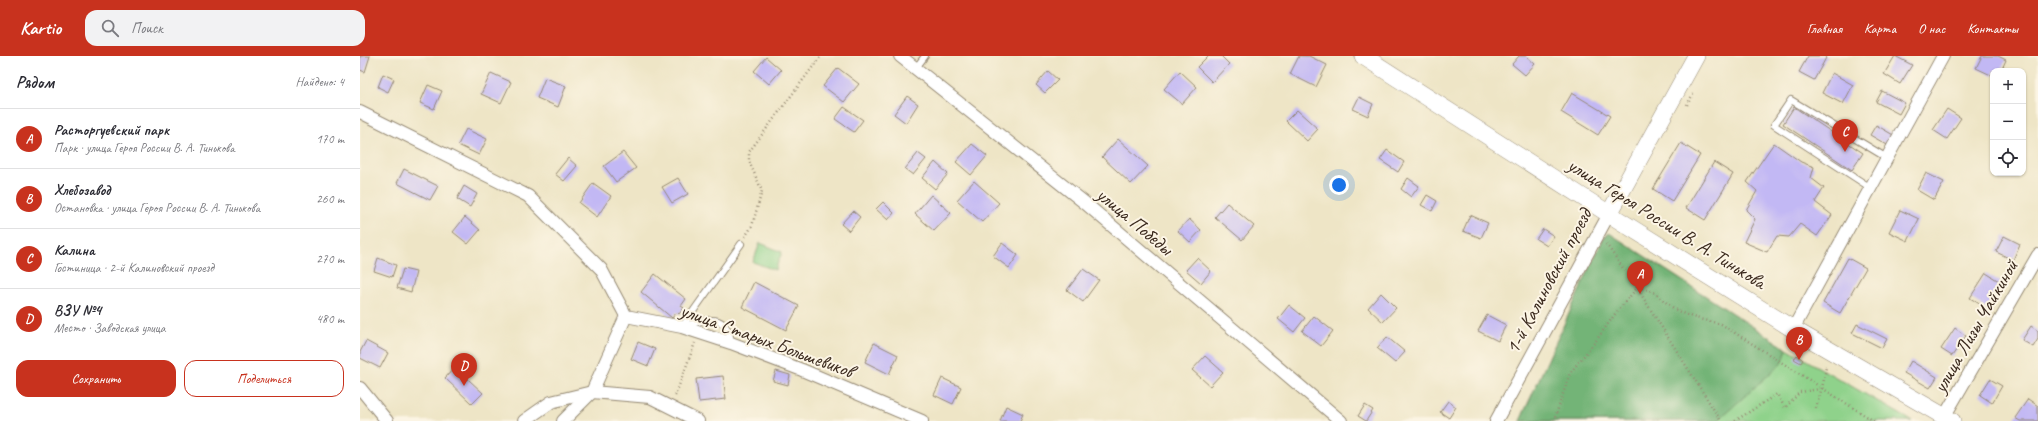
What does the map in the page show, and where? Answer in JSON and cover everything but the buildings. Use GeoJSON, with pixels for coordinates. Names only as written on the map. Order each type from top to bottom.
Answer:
{"type":"FeatureCollection","features":[{"type":"Feature","properties":{"kind":"street","name":"улица Победы"},"geometry":{"type":"LineString","coordinates":[[900,56],[1085,203],[1341,421]]}},
{"type":"Feature","properties":{"kind":"street","name":"улица Героя России В. А. Тинькова"},"geometry":{"type":"LineString","coordinates":[[1363,56],[1609,214],[1793,329],[1948,419]]}},
{"type":"Feature","properties":{"kind":"street","name":"1-й Калиновский проезд"},"geometry":{"type":"LineString","coordinates":[[1496,421],[1601,232],[1609,214],[1696,56]]}},
{"type":"Feature","properties":{"kind":"street"},"geometry":{"type":"LineString","coordinates":[[1793,329],[1944,56]]}},
{"type":"Feature","properties":{"kind":"street"},"geometry":{"type":"LineString","coordinates":[[360,112],[528,196],[601,269],[626,316],[592,392],[563,421]]}},
{"type":"Feature","properties":{"kind":"street","name":"улица Лизы Чайкиной"},"geometry":{"type":"LineString","coordinates":[[1948,419],[2038,255]]}},
{"type":"Feature","properties":{"kind":"street","name":"улица Старых Большевиков"},"geometry":{"type":"LineString","coordinates":[[626,316],[682,327],[731,343],[802,370],[922,421]]}},
{"type":"Feature","properties":{"kind":"street"},"geometry":{"type":"LineString","coordinates":[[360,388],[387,421]]}},
{"type":"Feature","properties":{"kind":"street"},"geometry":{"type":"LineString","coordinates":[[524,421],[550,402],[592,392],[650,397],[698,421]]}},
{"type":"Feature","properties":{"kind":"lane"},"geometry":{"type":"LineString","coordinates":[[915,69],[925,56]]}},
{"type":"Feature","properties":{"kind":"lane"},"geometry":{"type":"LineString","coordinates":[[1871,188],[1774,125],[1791,100],[1887,158]]}},
{"type":"Feature","properties":{"kind":"lane"},"geometry":{"type":"LineString","coordinates":[[682,327],[741,244]]}},
{"type":"Feature","properties":{"kind":"lane"},"geometry":{"type":"LineString","coordinates":[[682,327],[701,320],[713,319],[726,326],[730,335],[731,343]]}},
{"type":"Feature","properties":{"kind":"path"},"geometry":{"type":"LineString","coordinates":[[741,244],[752,226],[762,190],[748,161],[749,152],[821,56]]}},
{"type":"Feature","properties":{"kind":"path"},"geometry":{"type":"LineString","coordinates":[[1601,232],[1603,239],[1638,288],[1721,421]]}},
{"type":"Feature","properties":{"kind":"path"},"geometry":{"type":"LineString","coordinates":[[1638,288],[1650,289],[1676,309],[1694,318],[1721,324],[1874,421]]}},
{"type":"Feature","properties":{"kind":"path"},"geometry":{"type":"LineString","coordinates":[[1554,421],[1570,373],[1615,314],[1638,288]]}},
{"type":"Feature","properties":{"kind":"path"},"geometry":{"type":"LineString","coordinates":[[671,407],[699,333]]}},
{"type":"Feature","properties":{"kind":"path"},"geometry":{"type":"LineString","coordinates":[[1816,408],[1820,388],[1825,380],[1826,348]]}},
{"type":"Feature","properties":{"kind":"path"},"geometry":{"type":"LineString","coordinates":[[1735,421],[1777,394],[1785,408],[1800,392],[1820,388]]}},
{"type":"Feature","properties":{"kind":"green space"},"geometry":{"type":"Polygon","coordinates":[[[1609,233],[1787,349],[1912,421],[1520,421],[1603,239],[1609,233]]]}},
{"type":"Feature","properties":{"kind":"green space"},"geometry":{"type":"Polygon","coordinates":[[[1609,233],[1787,349],[1783,362],[1717,421],[1520,421],[1603,239],[1609,233]]]}},
{"type":"Feature","properties":{"kind":"green space"},"geometry":{"type":"Polygon","coordinates":[[[760,243],[782,252],[775,270],[753,262],[760,243]]]}},
{"type":"Feature","properties":{"kind":"place","name":"Калина"},"geometry":{"type":"Point","coordinates":[1845,152]}},
{"type":"Feature","properties":{"kind":"place","name":"Расторгуевский парк"},"geometry":{"type":"Point","coordinates":[1640,294]}},
{"type":"Feature","properties":{"kind":"place","name":"Хлебозавод"},"geometry":{"type":"Point","coordinates":[1799,360]}},
{"type":"Feature","properties":{"kind":"place","name":"ВЗУ №4"},"geometry":{"type":"Point","coordinates":[464,386]}}]}
